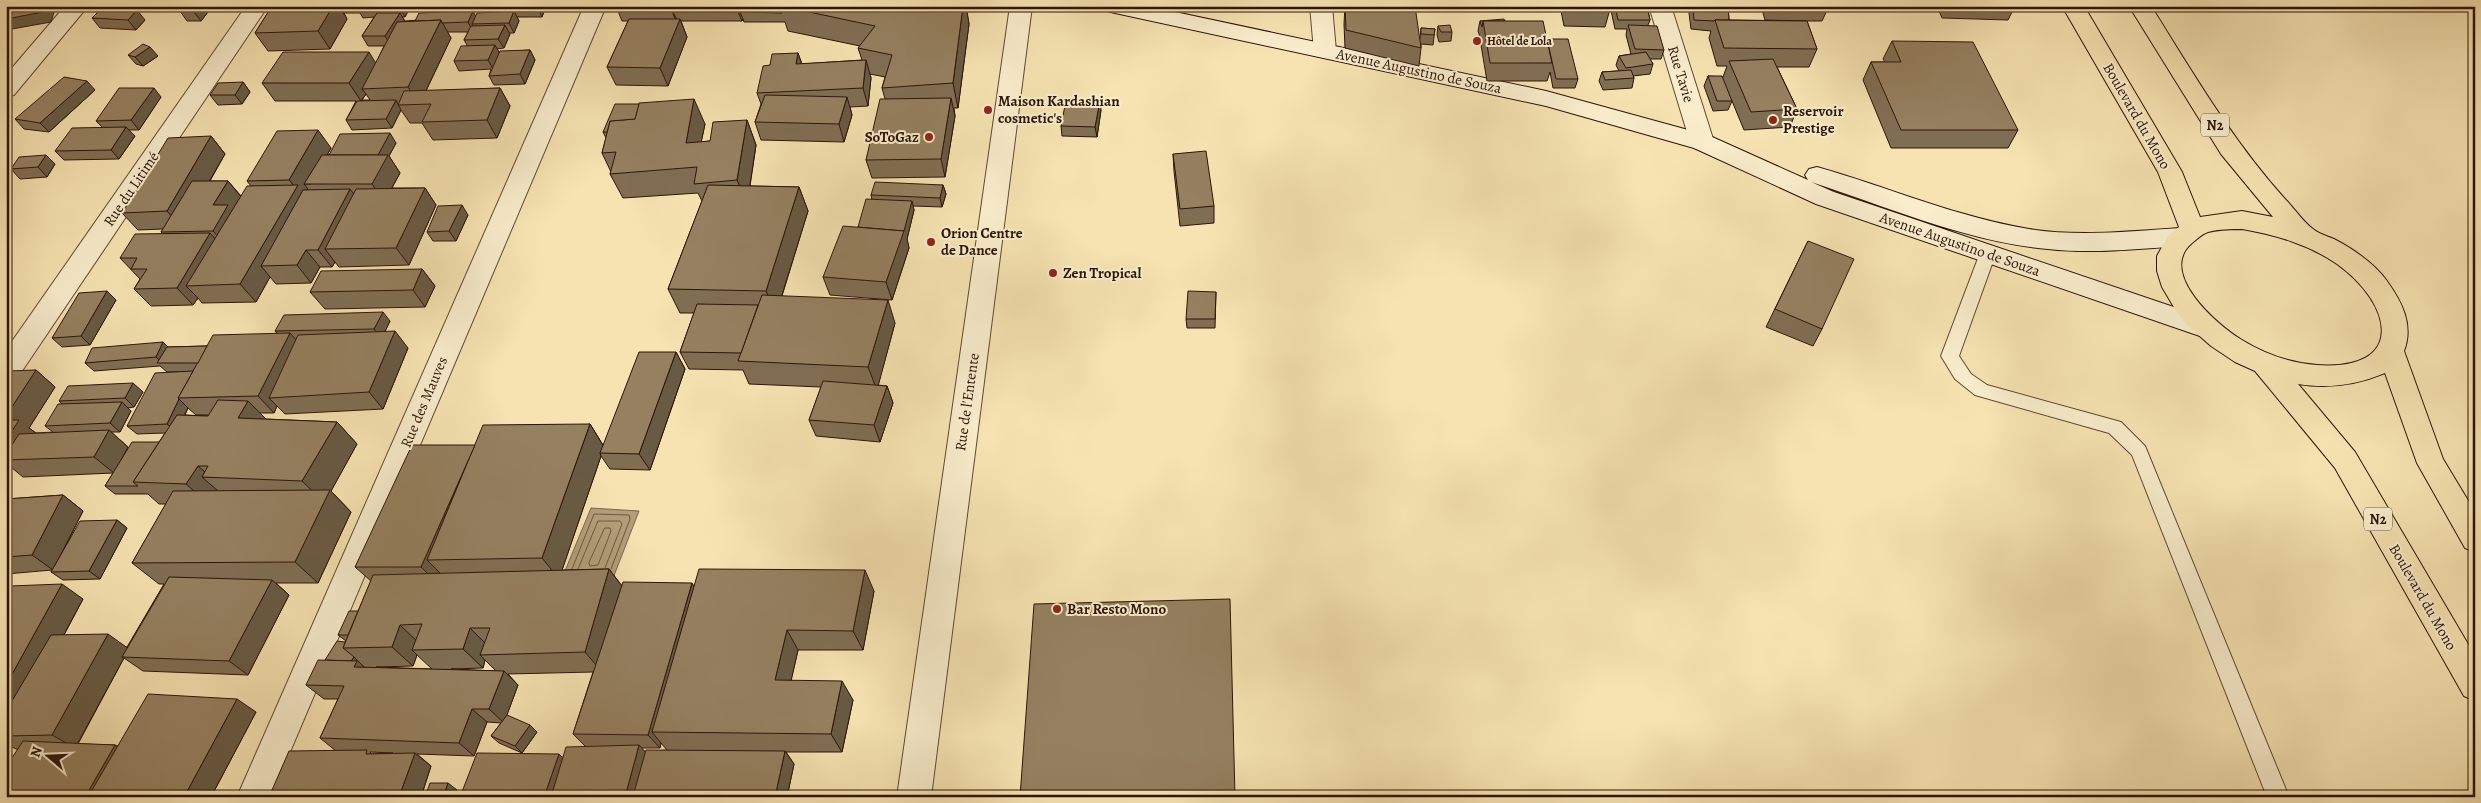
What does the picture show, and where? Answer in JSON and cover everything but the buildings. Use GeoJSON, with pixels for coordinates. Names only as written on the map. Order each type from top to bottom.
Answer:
{"type":"FeatureCollection","features":[{"type":"Feature","properties":{"kind":"highway","name":"Boulevard du Mono"},"geometry":{"type":"LineString","coordinates":[[2073,6],[2170,172],[2187,233]]}},
{"type":"Feature","properties":{"kind":"highway","name":"N2"},"geometry":{"type":"LineString","coordinates":[[2140,6],[2229,148],[2247,172],[2303,235]]}},
{"type":"Feature","properties":{"kind":"highway","name":"N2"},"geometry":{"type":"LineString","coordinates":[[2242,220],[2272,225],[2303,235],[2333,249],[2359,268],[2380,290],[2394,312],[2397,334],[2391,352],[2380,364],[2363,372],[2342,376],[2318,376],[2264,363],[2221,341],[2204,327],[2182,302],[2170,277],[2170,255],[2187,233],[2215,222],[2242,220]]}},
{"type":"Feature","properties":{"kind":"highway"},"geometry":{"type":"LineString","coordinates":[[2391,352],[2416,427],[2431,463],[2475,539]]}},
{"type":"Feature","properties":{"kind":"highway","name":"Boulevard du Mono"},"geometry":{"type":"LineString","coordinates":[[2264,363],[2318,425],[2345,460],[2475,686]]}},
{"type":"Feature","properties":{"kind":"street"},"geometry":{"type":"LineString","coordinates":[[6,90],[77,6]]}},
{"type":"Feature","properties":{"kind":"street","name":"Rue du Litimé"},"geometry":{"type":"LineString","coordinates":[[6,372],[256,6]]}},
{"type":"Feature","properties":{"kind":"street","name":"Rue des Mauves"},"geometry":{"type":"LineString","coordinates":[[254,797],[595,6]]}},
{"type":"Feature","properties":{"kind":"street","name":"Rue de l'Entente"},"geometry":{"type":"LineString","coordinates":[[914,797],[1021,6]]}},
{"type":"Feature","properties":{"kind":"street","name":"Avenue Augustino de Souza"},"geometry":{"type":"LineString","coordinates":[[1115,6],[1546,99],[1801,171],[1963,223],[2030,238],[2066,241],[2110,241],[2187,233]]}},
{"type":"Feature","properties":{"kind":"street"},"geometry":{"type":"LineString","coordinates":[[1321,6],[1325,51]]}},
{"type":"Feature","properties":{"kind":"street","name":"Rue Tavie"},"geometry":{"type":"LineString","coordinates":[[1660,6],[1711,146]]}},
{"type":"Feature","properties":{"kind":"street","name":"Avenue Augustino de Souza"},"geometry":{"type":"LineString","coordinates":[[1711,146],[1794,186],[1825,198],[2204,327]]}},
{"type":"Feature","properties":{"kind":"lane"},"geometry":{"type":"LineString","coordinates":[[1988,253],[1950,356],[1958,373],[1969,385],[1988,393],[2115,427],[2139,451],[2278,797]]}},
{"type":"Feature","properties":{"kind":"water"},"geometry":{"type":"Polygon","coordinates":[[[591,508],[639,511],[610,586],[560,583],[591,508]]]}},
{"type":"Feature","properties":{"kind":"place","name":"Hôtel de Lola"},"geometry":{"type":"Point","coordinates":[1477,41]}},
{"type":"Feature","properties":{"kind":"place","name":"Maison Kardashian cosmetic's"},"geometry":{"type":"Point","coordinates":[988,110]}},
{"type":"Feature","properties":{"kind":"place","name":"Reservoir Prestige"},"geometry":{"type":"Point","coordinates":[1773,120]}},
{"type":"Feature","properties":{"kind":"place","name":"SoToGaz"},"geometry":{"type":"Point","coordinates":[929,137]}},
{"type":"Feature","properties":{"kind":"place","name":"Orion Centre de Dance"},"geometry":{"type":"Point","coordinates":[931,242]}},
{"type":"Feature","properties":{"kind":"place","name":"Zen Tropical"},"geometry":{"type":"Point","coordinates":[1053,273]}},
{"type":"Feature","properties":{"kind":"place","name":"Bar Resto Mono"},"geometry":{"type":"Point","coordinates":[1057,609]}}]}
